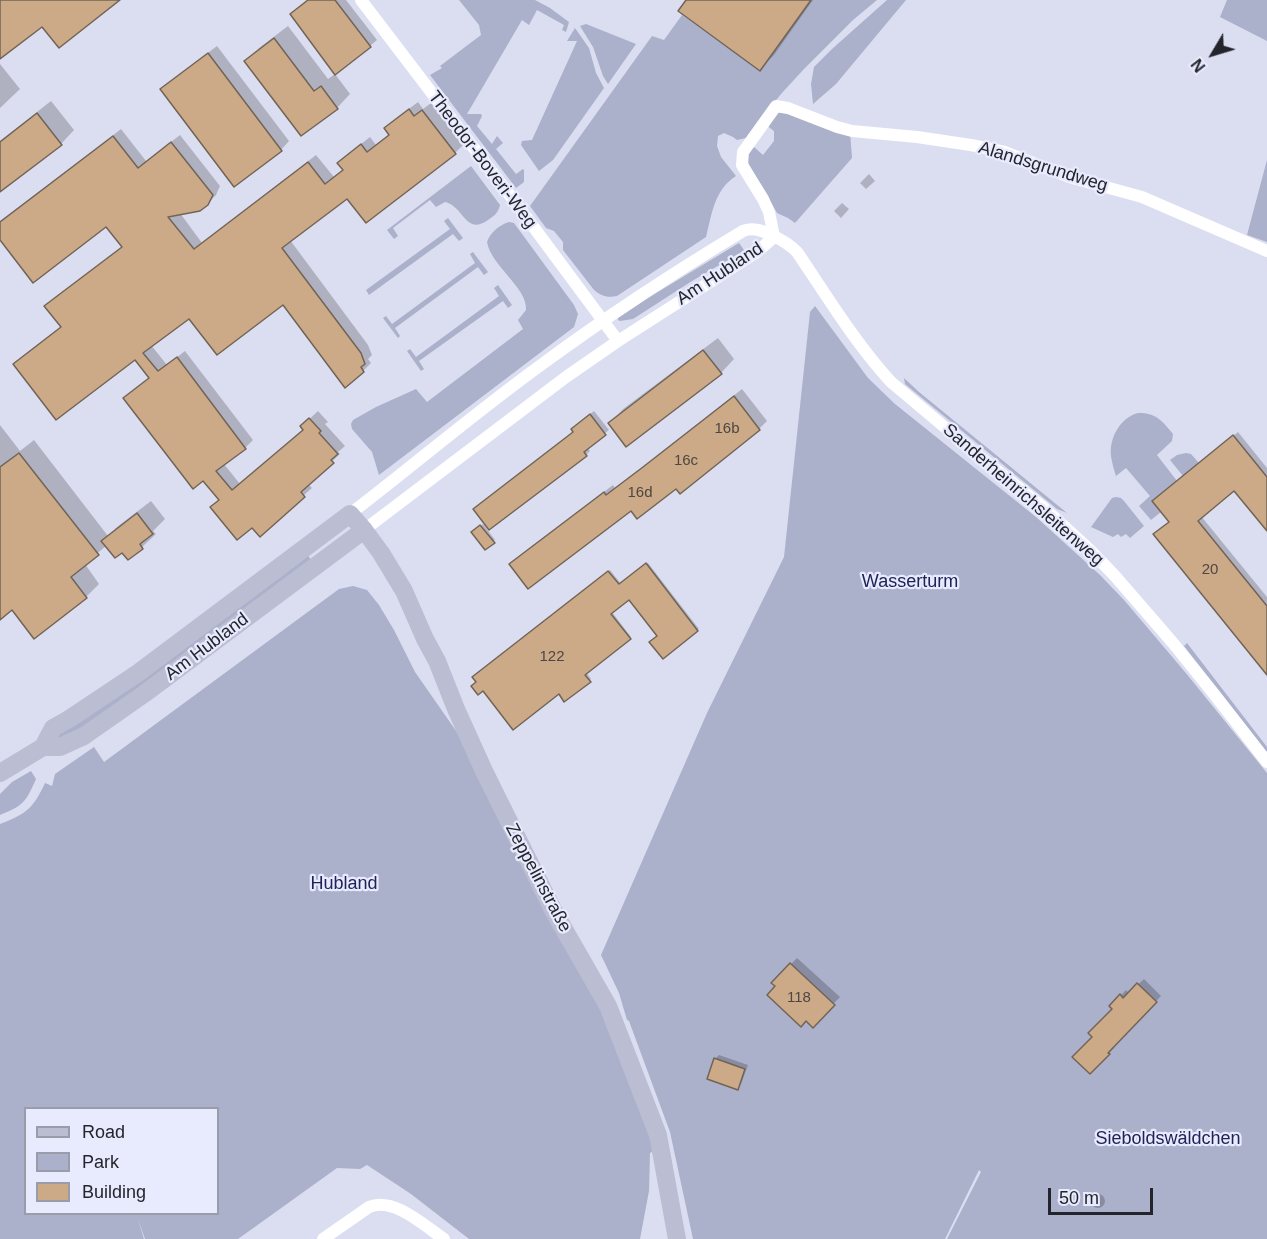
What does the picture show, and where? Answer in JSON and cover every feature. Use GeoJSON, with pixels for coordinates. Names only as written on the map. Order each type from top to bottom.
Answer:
{"type":"FeatureCollection","features":[{"type":"Feature","properties":{"kind":"street","name":"Theodor-Boveri-Weg"},"geometry":{"type":"LineString","coordinates":[[361,0],[618,341]]}},
{"type":"Feature","properties":{"kind":"street","name":"Alandsgrundweg"},"geometry":{"type":"LineString","coordinates":[[774,237],[764,199],[742,165],[743,152],[776,106],[788,108],[852,131],[917,137],[1005,152],[1069,177],[1142,197],[1267,251]]}},
{"type":"Feature","properties":{"kind":"street","name":"Am Hubland"},"geometry":{"type":"LineString","coordinates":[[0,773],[43,747],[53,728],[138,673],[350,514],[539,366],[603,321],[685,266],[743,231],[756,229],[765,231],[774,237],[757,252],[566,377],[144,694],[84,736],[60,747],[43,747]]}},
{"type":"Feature","properties":{"kind":"street","name":"Sanderheinrichsleitenweg"},"geometry":{"type":"LineString","coordinates":[[774,237],[779,237],[797,252],[853,335],[891,382],[1044,508],[1115,576],[1214,694],[1267,762]]}},
{"type":"Feature","properties":{"kind":"street"},"geometry":{"type":"LineString","coordinates":[[350,514],[364,530]]}},
{"type":"Feature","properties":{"kind":"street","name":"Zeppelinstraße"},"geometry":{"type":"LineString","coordinates":[[364,530],[404,591],[484,771],[553,910],[608,1006],[658,1135],[677,1239]]}},
{"type":"Feature","properties":{"kind":"street"},"geometry":{"type":"LineString","coordinates":[[323,1239],[369,1207],[376,1204],[387,1204],[444,1239]]}},
{"type":"Feature","properties":{"kind":"green space"},"geometry":{"type":"Polygon","coordinates":[[[459,0],[535,0],[569,22],[566,32],[562,30],[564,25],[537,10],[529,25],[522,20],[467,114],[481,114],[477,126],[492,144],[497,136],[503,143],[496,149],[516,174],[524,170],[524,182],[516,188],[430,75],[442,68],[440,66],[481,35],[479,25],[459,0]]]}},
{"type":"Feature","properties":{"kind":"green space"},"geometry":{"type":"Polygon","coordinates":[[[811,0],[877,0],[853,20],[804,69],[746,138],[737,140],[724,133],[718,136],[717,146],[721,157],[736,176],[718,195],[706,237],[617,296],[607,297],[594,290],[563,250],[563,242],[554,231],[546,228],[530,206],[652,36],[664,40],[682,15],[760,71],[811,0]]]}},
{"type":"Feature","properties":{"kind":"green space"},"geometry":{"type":"Polygon","coordinates":[[[887,0],[906,0],[836,84],[813,104],[811,84],[814,67],[887,0]]]}},
{"type":"Feature","properties":{"kind":"green space"},"geometry":{"type":"Polygon","coordinates":[[[1227,0],[1267,0],[1267,41],[1220,17],[1227,0]]]}},
{"type":"Feature","properties":{"kind":"green space"},"geometry":{"type":"Polygon","coordinates":[[[586,24],[636,44],[608,84],[593,47],[580,26],[586,24]]]}},
{"type":"Feature","properties":{"kind":"green space"},"geometry":{"type":"Polygon","coordinates":[[[575,28],[589,48],[596,73],[604,88],[553,160],[539,171],[521,145],[522,141],[532,140],[577,41],[567,41],[575,28]]]}},
{"type":"Feature","properties":{"kind":"green space"},"geometry":{"type":"Polygon","coordinates":[[[786,111],[850,132],[852,158],[795,223],[777,213],[747,161],[751,147],[763,155],[774,141],[774,131],[766,125],[778,112],[786,111]]]}},
{"type":"Feature","properties":{"kind":"green space"},"geometry":{"type":"Polygon","coordinates":[[[1267,160],[1267,242],[1247,235],[1267,160]]]}},
{"type":"Feature","properties":{"kind":"green space"},"geometry":{"type":"Polygon","coordinates":[[[471,166],[500,205],[494,215],[480,224],[474,224],[451,205],[445,202],[436,207],[430,200],[393,228],[398,236],[394,239],[387,230],[471,166]]]}},
{"type":"Feature","properties":{"kind":"green space"},"geometry":{"type":"Polygon","coordinates":[[[448,218],[463,238],[459,241],[453,234],[369,295],[366,290],[450,229],[444,221],[448,218]]]}},
{"type":"Feature","properties":{"kind":"green space"},"geometry":{"type":"Polygon","coordinates":[[[509,222],[514,223],[574,305],[578,314],[574,327],[379,475],[372,452],[352,429],[353,420],[416,389],[427,402],[523,329],[518,320],[526,310],[525,302],[516,285],[495,260],[487,242],[495,230],[509,222]]]}},
{"type":"Feature","properties":{"kind":"green space"},"geometry":{"type":"Polygon","coordinates":[[[739,243],[744,250],[740,253],[633,319],[618,320],[648,298],[739,243]]]}},
{"type":"Feature","properties":{"kind":"green space"},"geometry":{"type":"Polygon","coordinates":[[[473,252],[488,272],[484,275],[478,267],[395,328],[400,336],[398,338],[383,318],[386,316],[392,324],[475,263],[470,254],[473,252]]]}},
{"type":"Feature","properties":{"kind":"green space"},"geometry":{"type":"Polygon","coordinates":[[[498,285],[512,305],[508,308],[503,301],[419,361],[424,369],[421,371],[407,351],[410,349],[416,357],[499,296],[494,288],[498,285]]]}},
{"type":"Feature","properties":{"kind":"green space"},"geometry":{"type":"Polygon","coordinates":[[[815,306],[868,378],[895,404],[1036,517],[1100,575],[1185,672],[1267,773],[1267,1239],[947,1239],[981,1172],[979,1170],[945,1239],[693,1239],[670,1132],[619,993],[601,955],[707,713],[784,557],[810,312],[815,306]]]}},
{"type":"Feature","properties":{"kind":"green space"},"geometry":{"type":"Polygon","coordinates":[[[904,378],[1067,513],[1057,509],[905,384],[904,378]]]}},
{"type":"Feature","properties":{"kind":"green space"},"geometry":{"type":"Polygon","coordinates":[[[1138,413],[1155,416],[1173,434],[1172,441],[1157,455],[1177,481],[1161,512],[1151,520],[1139,506],[1150,496],[1126,468],[1116,476],[1111,456],[1112,442],[1117,430],[1126,419],[1138,413]]]}},
{"type":"Feature","properties":{"kind":"green space"},"geometry":{"type":"Polygon","coordinates":[[[1186,453],[1191,454],[1199,463],[1183,476],[1170,460],[1186,453]]]}},
{"type":"Feature","properties":{"kind":"green space"},"geometry":{"type":"Polygon","coordinates":[[[1116,497],[1124,501],[1144,526],[1130,538],[1126,534],[1113,537],[1091,527],[1112,498],[1116,497]]]}},
{"type":"Feature","properties":{"kind":"green space"},"geometry":{"type":"Polygon","coordinates":[[[306,553],[312,561],[171,666],[61,742],[54,735],[306,553]]]}},
{"type":"Feature","properties":{"kind":"green space","name":"Hubland"},"geometry":{"type":"Polygon","coordinates":[[[353,586],[367,590],[394,630],[415,672],[484,771],[584,963],[661,1146],[650,1153],[649,1191],[640,1239],[469,1239],[411,1194],[367,1165],[360,1169],[337,1168],[238,1239],[145,1239],[138,1219],[144,1239],[0,1239],[0,824],[28,810],[45,783],[52,786],[55,774],[94,747],[104,762],[339,589],[353,586]]]}},
{"type":"Feature","properties":{"kind":"green space"},"geometry":{"type":"Polygon","coordinates":[[[1187,643],[1267,747],[1267,752],[1184,646],[1187,643]]]}},
{"type":"Feature","properties":{"kind":"green space"},"geometry":{"type":"Polygon","coordinates":[[[31,771],[36,779],[26,798],[19,806],[0,815],[0,794],[12,782],[31,771]]]}},
{"type":"Feature","properties":{"kind":"building"},"geometry":{"type":"Polygon","coordinates":[[[0,0],[120,0],[59,48],[42,27],[0,59],[0,0]]]}},
{"type":"Feature","properties":{"kind":"building"},"geometry":{"type":"Polygon","coordinates":[[[308,0],[335,0],[371,47],[335,75],[290,14],[308,0]]]}},
{"type":"Feature","properties":{"kind":"building"},"geometry":{"type":"Polygon","coordinates":[[[686,0],[811,0],[760,71],[678,11],[686,0]]]}},
{"type":"Feature","properties":{"kind":"building"},"geometry":{"type":"Polygon","coordinates":[[[274,38],[314,91],[321,86],[338,109],[301,136],[244,61],[274,38]]]}},
{"type":"Feature","properties":{"kind":"building"},"geometry":{"type":"Polygon","coordinates":[[[208,53],[282,151],[234,187],[160,89],[208,53]]]}},
{"type":"Feature","properties":{"kind":"building"},"geometry":{"type":"Polygon","coordinates":[[[409,109],[414,116],[422,110],[456,154],[366,223],[347,199],[282,248],[361,353],[365,364],[361,367],[364,372],[345,388],[283,305],[217,355],[189,319],[143,353],[158,371],[177,357],[246,449],[216,471],[232,490],[303,430],[300,426],[309,418],[338,454],[331,460],[334,463],[301,492],[305,497],[260,537],[252,528],[237,540],[210,507],[219,500],[203,481],[193,489],[123,398],[149,378],[135,360],[56,420],[13,364],[61,327],[44,306],[122,247],[106,227],[33,283],[0,240],[0,222],[113,136],[138,168],[171,142],[213,195],[208,205],[200,211],[168,217],[194,249],[308,162],[325,184],[343,170],[337,163],[361,144],[367,152],[389,135],[384,128],[409,109]]]}},
{"type":"Feature","properties":{"kind":"building"},"geometry":{"type":"Polygon","coordinates":[[[37,113],[62,145],[0,192],[0,142],[37,113]]]}},
{"type":"Feature","properties":{"kind":"building"},"geometry":{"type":"Polygon","coordinates":[[[703,350],[722,374],[626,447],[608,423],[703,350]]]}},
{"type":"Feature","properties":{"kind":"building"},"geometry":{"type":"Polygon","coordinates":[[[734,396],[760,430],[680,494],[676,489],[637,519],[631,511],[528,589],[509,564],[604,492],[606,495],[734,396]]]}},
{"type":"Feature","properties":{"kind":"building"},"geometry":{"type":"Polygon","coordinates":[[[590,414],[606,435],[584,452],[587,456],[489,530],[473,509],[573,432],[571,429],[590,414]]]}},
{"type":"Feature","properties":{"kind":"building"},"geometry":{"type":"Polygon","coordinates":[[[1233,435],[1267,477],[1267,531],[1234,491],[1198,521],[1267,606],[1267,675],[1153,534],[1169,522],[1152,501],[1233,435]]]}},
{"type":"Feature","properties":{"kind":"building"},"geometry":{"type":"Polygon","coordinates":[[[19,453],[99,555],[71,577],[87,598],[34,639],[12,610],[0,620],[0,467],[19,453]]]}},
{"type":"Feature","properties":{"kind":"building"},"geometry":{"type":"Polygon","coordinates":[[[137,513],[153,534],[140,544],[143,549],[128,560],[122,553],[115,558],[101,541],[137,513]]]}},
{"type":"Feature","properties":{"kind":"building"},"geometry":{"type":"Polygon","coordinates":[[[480,525],[495,543],[485,550],[471,532],[480,525]]]}},
{"type":"Feature","properties":{"kind":"building"},"geometry":{"type":"Polygon","coordinates":[[[646,563],[698,631],[663,659],[649,642],[657,636],[629,600],[611,614],[631,639],[585,675],[591,682],[564,702],[559,694],[513,730],[483,691],[478,695],[471,686],[476,682],[472,677],[608,571],[619,584],[646,563]]]}},
{"type":"Feature","properties":{"kind":"building"},"geometry":{"type":"Polygon","coordinates":[[[790,963],[835,1005],[813,1028],[806,1021],[801,1027],[767,995],[775,986],[771,983],[790,963]]]}},
{"type":"Feature","properties":{"kind":"building"},"geometry":{"type":"Polygon","coordinates":[[[1137,983],[1157,1002],[1090,1074],[1072,1057],[1092,1037],[1088,1033],[1112,1009],[1109,1006],[1120,994],[1123,998],[1137,983]]]}},
{"type":"Feature","properties":{"kind":"building"},"geometry":{"type":"Polygon","coordinates":[[[714,1058],[745,1069],[738,1090],[707,1079],[714,1058]]]}},
{"type":"Feature","properties":{"kind":"park label","name":"Wasserturm"},"geometry":{"type":"Point","coordinates":[910,582]}},
{"type":"Feature","properties":{"kind":"park label","name":"Sieboldswäldchen"},"geometry":{"type":"Point","coordinates":[1168,1139]}}]}
